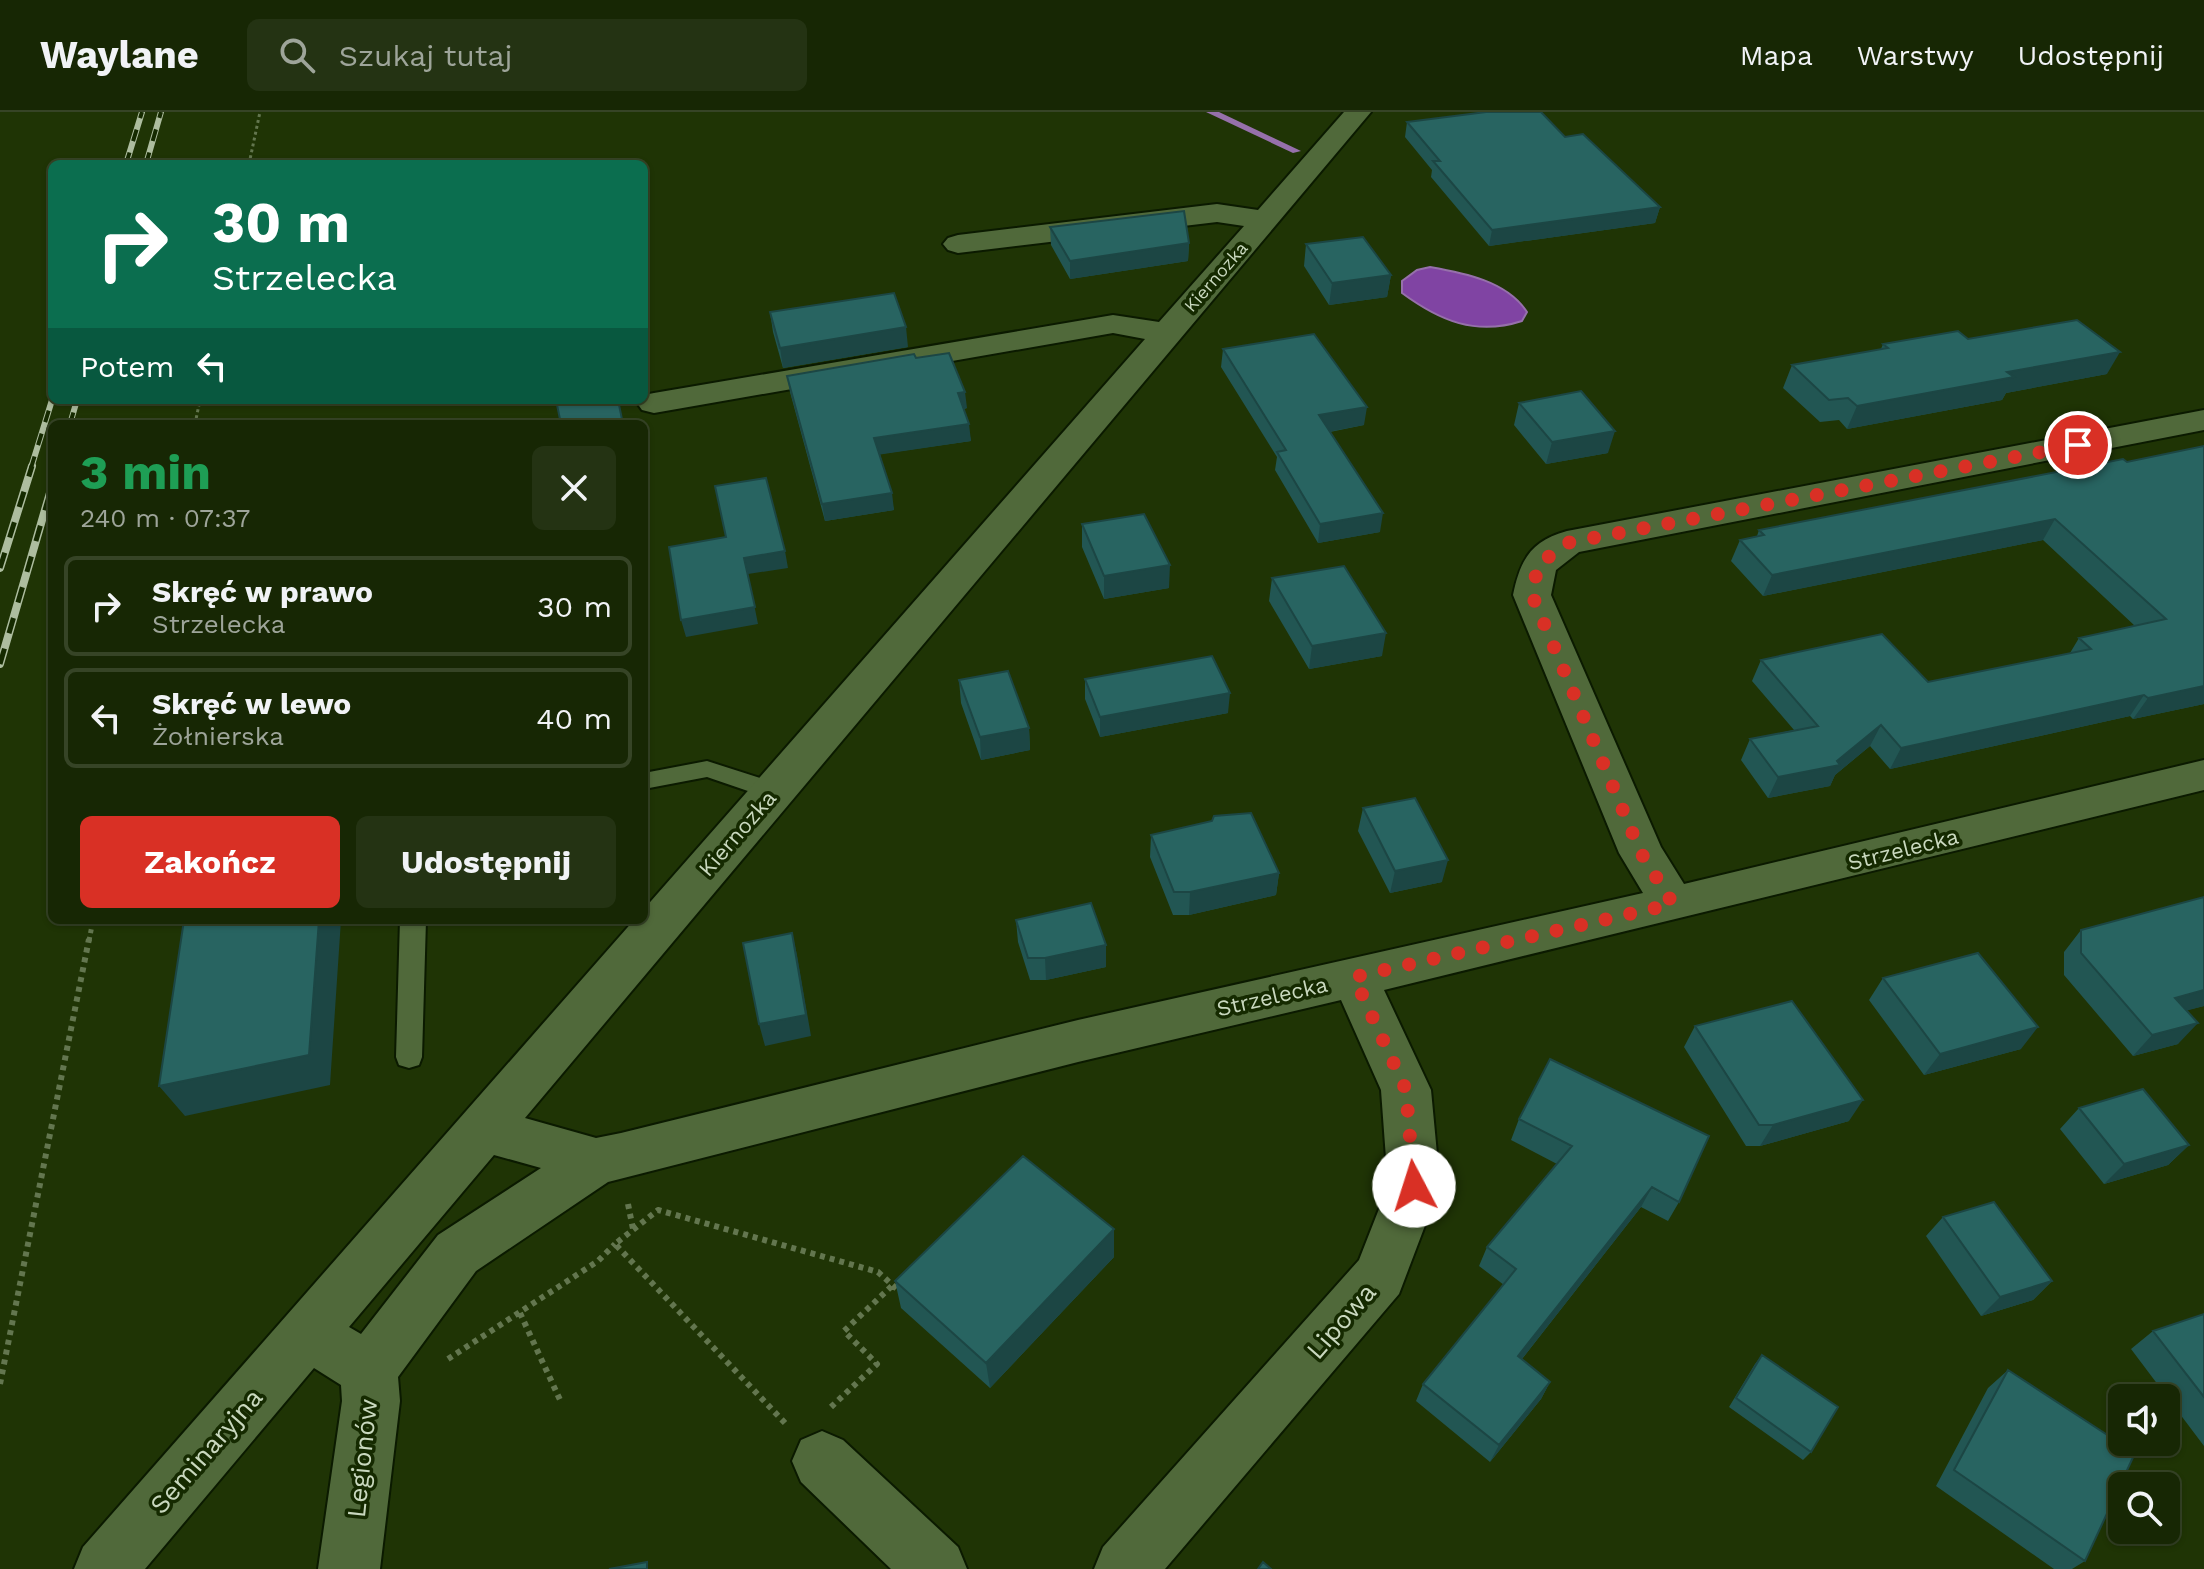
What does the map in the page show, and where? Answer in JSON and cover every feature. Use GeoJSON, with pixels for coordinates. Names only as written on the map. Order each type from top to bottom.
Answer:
{"type":"FeatureCollection","features":[{"type":"Feature","properties":{"kind":"street","name":"Kiernozka"},"geometry":{"type":"LineString","coordinates":[[307,1333],[1358,112]]}},
{"type":"Feature","properties":{"kind":"street","name":"Kiernozka"},"geometry":{"type":"LineString","coordinates":[[958,244],[1217,213],[1265,220]]}},
{"type":"Feature","properties":{"kind":"street","name":"Kiernozka"},"geometry":{"type":"LineString","coordinates":[[654,403],[1113,324],[1167,333]]}},
{"type":"Feature","properties":{"kind":"street"},"geometry":{"type":"LineString","coordinates":[[1673,904],[1641,853],[1532,595],[1538,565],[1567,543],[2204,420]]}},
{"type":"Feature","properties":{"kind":"street","name":"Strzelecka"},"geometry":{"type":"LineString","coordinates":[[482,1129],[596,1161],[1078,1041],[1673,904],[2204,775]]}},
{"type":"Feature","properties":{"kind":"street","name":"Lipowa"},"geometry":{"type":"LineString","coordinates":[[1125,1569],[1380,1276],[1414,1186],[1406,1090],[1354,977]]}},
{"type":"Feature","properties":{"kind":"street"},"geometry":{"type":"LineString","coordinates":[[369,1370],[457,1253],[596,1161]]}},
{"type":"Feature","properties":{"kind":"street","name":"Legionów"},"geometry":{"type":"LineString","coordinates":[[307,1333],[369,1370],[371,1401],[349,1569]]}},
{"type":"Feature","properties":{"kind":"street","name":"Seminaryjna"},"geometry":{"type":"LineString","coordinates":[[105,1569],[307,1333]]}},
{"type":"Feature","properties":{"kind":"street"},"geometry":{"type":"LineString","coordinates":[[810,1450],[936,1569]]}},
{"type":"Feature","properties":{"kind":"lane"},"geometry":{"type":"LineString","coordinates":[[648,780],[707,769],[774,791]]}},
{"type":"Feature","properties":{"kind":"lane"},"geometry":{"type":"LineString","coordinates":[[409,1057],[413,924]]}},
{"type":"Feature","properties":{"kind":"path"},"geometry":{"type":"LineString","coordinates":[[250,160],[260,112]]}},
{"type":"Feature","properties":{"kind":"path"},"geometry":{"type":"LineString","coordinates":[[0,1384],[92,924]]}},
{"type":"Feature","properties":{"kind":"path"},"geometry":{"type":"LineString","coordinates":[[446,1360],[598,1261],[658,1210],[878,1272],[909,1300]]}},
{"type":"Feature","properties":{"kind":"path"},"geometry":{"type":"LineString","coordinates":[[615,1244],[810,1450],[877,1364],[844,1331],[904,1275]]}},
{"type":"Feature","properties":{"kind":"path"},"geometry":{"type":"LineString","coordinates":[[520,1313],[561,1402]]}},
{"type":"Feature","properties":{"kind":"shaded area"},"geometry":{"type":"Polygon","coordinates":[[[1430,267],[1484,280],[1508,293],[1527,312],[1522,321],[1489,327],[1445,318],[1402,293],[1402,281],[1417,270],[1430,267]]]}},
{"type":"Feature","properties":{"kind":"building"},"geometry":{"type":"Polygon","coordinates":[[[1486,112],[1541,112],[1565,137],[1583,134],[1660,207],[1492,230],[1433,161],[1440,161],[1407,122],[1486,112]]]}},
{"type":"Feature","properties":{"kind":"building"},"geometry":{"type":"Polygon","coordinates":[[[1184,211],[1189,243],[1070,261],[1050,227],[1184,211]]]}},
{"type":"Feature","properties":{"kind":"building"},"geometry":{"type":"Polygon","coordinates":[[[1363,237],[1391,275],[1332,283],[1306,244],[1363,237]]]}},
{"type":"Feature","properties":{"kind":"building"},"geometry":{"type":"Polygon","coordinates":[[[894,293],[906,327],[780,348],[770,312],[894,293]]]}},
{"type":"Feature","properties":{"kind":"building"},"geometry":{"type":"Polygon","coordinates":[[[2077,320],[2120,352],[2007,372],[2014,377],[1857,406],[1848,398],[1829,400],[1792,365],[1888,348],[1883,344],[1958,331],[1968,339],[2077,320]]]}},
{"type":"Feature","properties":{"kind":"building"},"geometry":{"type":"Polygon","coordinates":[[[1314,334],[1367,407],[1319,415],[1383,513],[1320,524],[1277,452],[1286,450],[1223,349],[1314,334]]]}},
{"type":"Feature","properties":{"kind":"building"},"geometry":{"type":"Polygon","coordinates":[[[949,353],[965,392],[958,393],[969,424],[874,438],[892,493],[822,504],[787,376],[914,354],[916,358],[949,353]]]}},
{"type":"Feature","properties":{"kind":"building"},"geometry":{"type":"Polygon","coordinates":[[[1581,391],[1615,431],[1552,442],[1519,403],[1581,391]]]}},
{"type":"Feature","properties":{"kind":"building"},"geometry":{"type":"Polygon","coordinates":[[[557,404],[619,404],[622,420],[560,420],[557,404]]]}},
{"type":"Feature","properties":{"kind":"building"},"geometry":{"type":"Polygon","coordinates":[[[2204,446],[2204,686],[2148,698],[2144,695],[1901,748],[1881,725],[1837,761],[1840,765],[1778,777],[1750,739],[1818,726],[1761,660],[1882,634],[1928,682],[2091,649],[2079,638],[2166,619],[2055,519],[1772,575],[1740,540],[1764,535],[1759,530],[2204,446]]]}},
{"type":"Feature","properties":{"kind":"building"},"geometry":{"type":"Polygon","coordinates":[[[766,478],[785,551],[744,558],[755,607],[681,620],[669,547],[726,537],[715,486],[766,478]]]}},
{"type":"Feature","properties":{"kind":"building"},"geometry":{"type":"Polygon","coordinates":[[[1144,514],[1170,565],[1104,576],[1082,524],[1144,514]]]}},
{"type":"Feature","properties":{"kind":"building"},"geometry":{"type":"Polygon","coordinates":[[[1344,566],[1386,633],[1312,646],[1272,578],[1344,566]]]}},
{"type":"Feature","properties":{"kind":"building"},"geometry":{"type":"Polygon","coordinates":[[[1212,656],[1230,693],[1100,717],[1085,679],[1212,656]]]}},
{"type":"Feature","properties":{"kind":"building"},"geometry":{"type":"Polygon","coordinates":[[[1008,671],[1029,728],[980,737],[959,680],[1008,671]]]}},
{"type":"Feature","properties":{"kind":"building"},"geometry":{"type":"Polygon","coordinates":[[[1415,798],[1448,860],[1395,871],[1363,808],[1415,798]]]}},
{"type":"Feature","properties":{"kind":"building"},"geometry":{"type":"Polygon","coordinates":[[[1251,813],[1279,873],[1190,892],[1174,892],[1151,835],[1212,821],[1214,816],[1251,813]]]}},
{"type":"Feature","properties":{"kind":"building"},"geometry":{"type":"Polygon","coordinates":[[[2204,897],[2204,990],[2175,998],[2198,1023],[2152,1035],[2081,953],[2081,930],[2204,897]]]}},
{"type":"Feature","properties":{"kind":"building"},"geometry":{"type":"Polygon","coordinates":[[[1091,903],[1106,945],[1045,958],[1028,958],[1016,920],[1091,903]]]}},
{"type":"Feature","properties":{"kind":"building"},"geometry":{"type":"Polygon","coordinates":[[[183,924],[319,924],[309,1055],[159,1086],[183,924]]]}},
{"type":"Feature","properties":{"kind":"building"},"geometry":{"type":"Polygon","coordinates":[[[792,933],[806,1015],[759,1024],[743,943],[792,933]]]}},
{"type":"Feature","properties":{"kind":"building"},"geometry":{"type":"Polygon","coordinates":[[[1978,953],[2038,1027],[1940,1054],[1883,978],[1978,953]]]}},
{"type":"Feature","properties":{"kind":"building"},"geometry":{"type":"Polygon","coordinates":[[[1792,1001],[1863,1100],[1773,1125],[1759,1125],[1695,1026],[1792,1001]]]}},
{"type":"Feature","properties":{"kind":"building"},"geometry":{"type":"Polygon","coordinates":[[[1550,1059],[1709,1136],[1679,1202],[1652,1187],[1518,1356],[1550,1382],[1499,1445],[1423,1384],[1516,1269],[1487,1247],[1572,1146],[1519,1119],[1550,1059]]]}},
{"type":"Feature","properties":{"kind":"building"},"geometry":{"type":"Polygon","coordinates":[[[2143,1089],[2189,1145],[2124,1164],[2079,1108],[2143,1089]]]}},
{"type":"Feature","properties":{"kind":"building"},"geometry":{"type":"Polygon","coordinates":[[[1023,1156],[1114,1229],[986,1363],[895,1281],[1023,1156]]]}},
{"type":"Feature","properties":{"kind":"building"},"geometry":{"type":"Polygon","coordinates":[[[1994,1202],[2052,1281],[2000,1297],[1943,1217],[1994,1202]]]}},
{"type":"Feature","properties":{"kind":"building"},"geometry":{"type":"Polygon","coordinates":[[[2204,1314],[2204,1397],[2153,1331],[2204,1314]]]}},
{"type":"Feature","properties":{"kind":"building"},"geometry":{"type":"Polygon","coordinates":[[[1762,1355],[1838,1407],[1811,1452],[1736,1398],[1762,1355]]]}},
{"type":"Feature","properties":{"kind":"building"},"geometry":{"type":"Polygon","coordinates":[[[2008,1370],[2108,1435],[2108,1456],[2134,1456],[2126,1472],[2108,1472],[2108,1511],[2085,1561],[1954,1470],[2008,1370]]]}},
{"type":"Feature","properties":{"kind":"building"},"geometry":{"type":"Polygon","coordinates":[[[647,1562],[647,1569],[609,1569],[647,1562]]]}},
{"type":"Feature","properties":{"kind":"building"},"geometry":{"type":"Polygon","coordinates":[[[1263,1562],[1271,1569],[1258,1569],[1263,1562]]]}},
{"type":"Feature","properties":{"kind":"waterway"},"geometry":{"type":"LineString","coordinates":[[1211,112],[1296,151]]}},
{"type":"Feature","properties":{"kind":"railway"},"geometry":{"type":"LineString","coordinates":[[127,160],[142,112]]}},
{"type":"Feature","properties":{"kind":"railway"},"geometry":{"type":"LineString","coordinates":[[147,160],[161,112]]}},
{"type":"Feature","properties":{"kind":"railway"},"geometry":{"type":"LineString","coordinates":[[31,468],[51,404]]}},
{"type":"Feature","properties":{"kind":"railway"},"geometry":{"type":"LineString","coordinates":[[71,420],[76,404]]}},
{"type":"Feature","properties":{"kind":"railway"},"geometry":{"type":"LineString","coordinates":[[0,568],[32,466]]}},
{"type":"Feature","properties":{"kind":"railway"},"geometry":{"type":"LineString","coordinates":[[0,664],[48,500]]}},
{"type":"Feature","properties":{"kind":"route"},"geometry":{"type":"LineString","coordinates":[[1414,1186],[1406,1090],[1354,977],[1673,904],[1641,853],[1532,595],[1538,565],[1567,543],[2078,445]]}}]}
